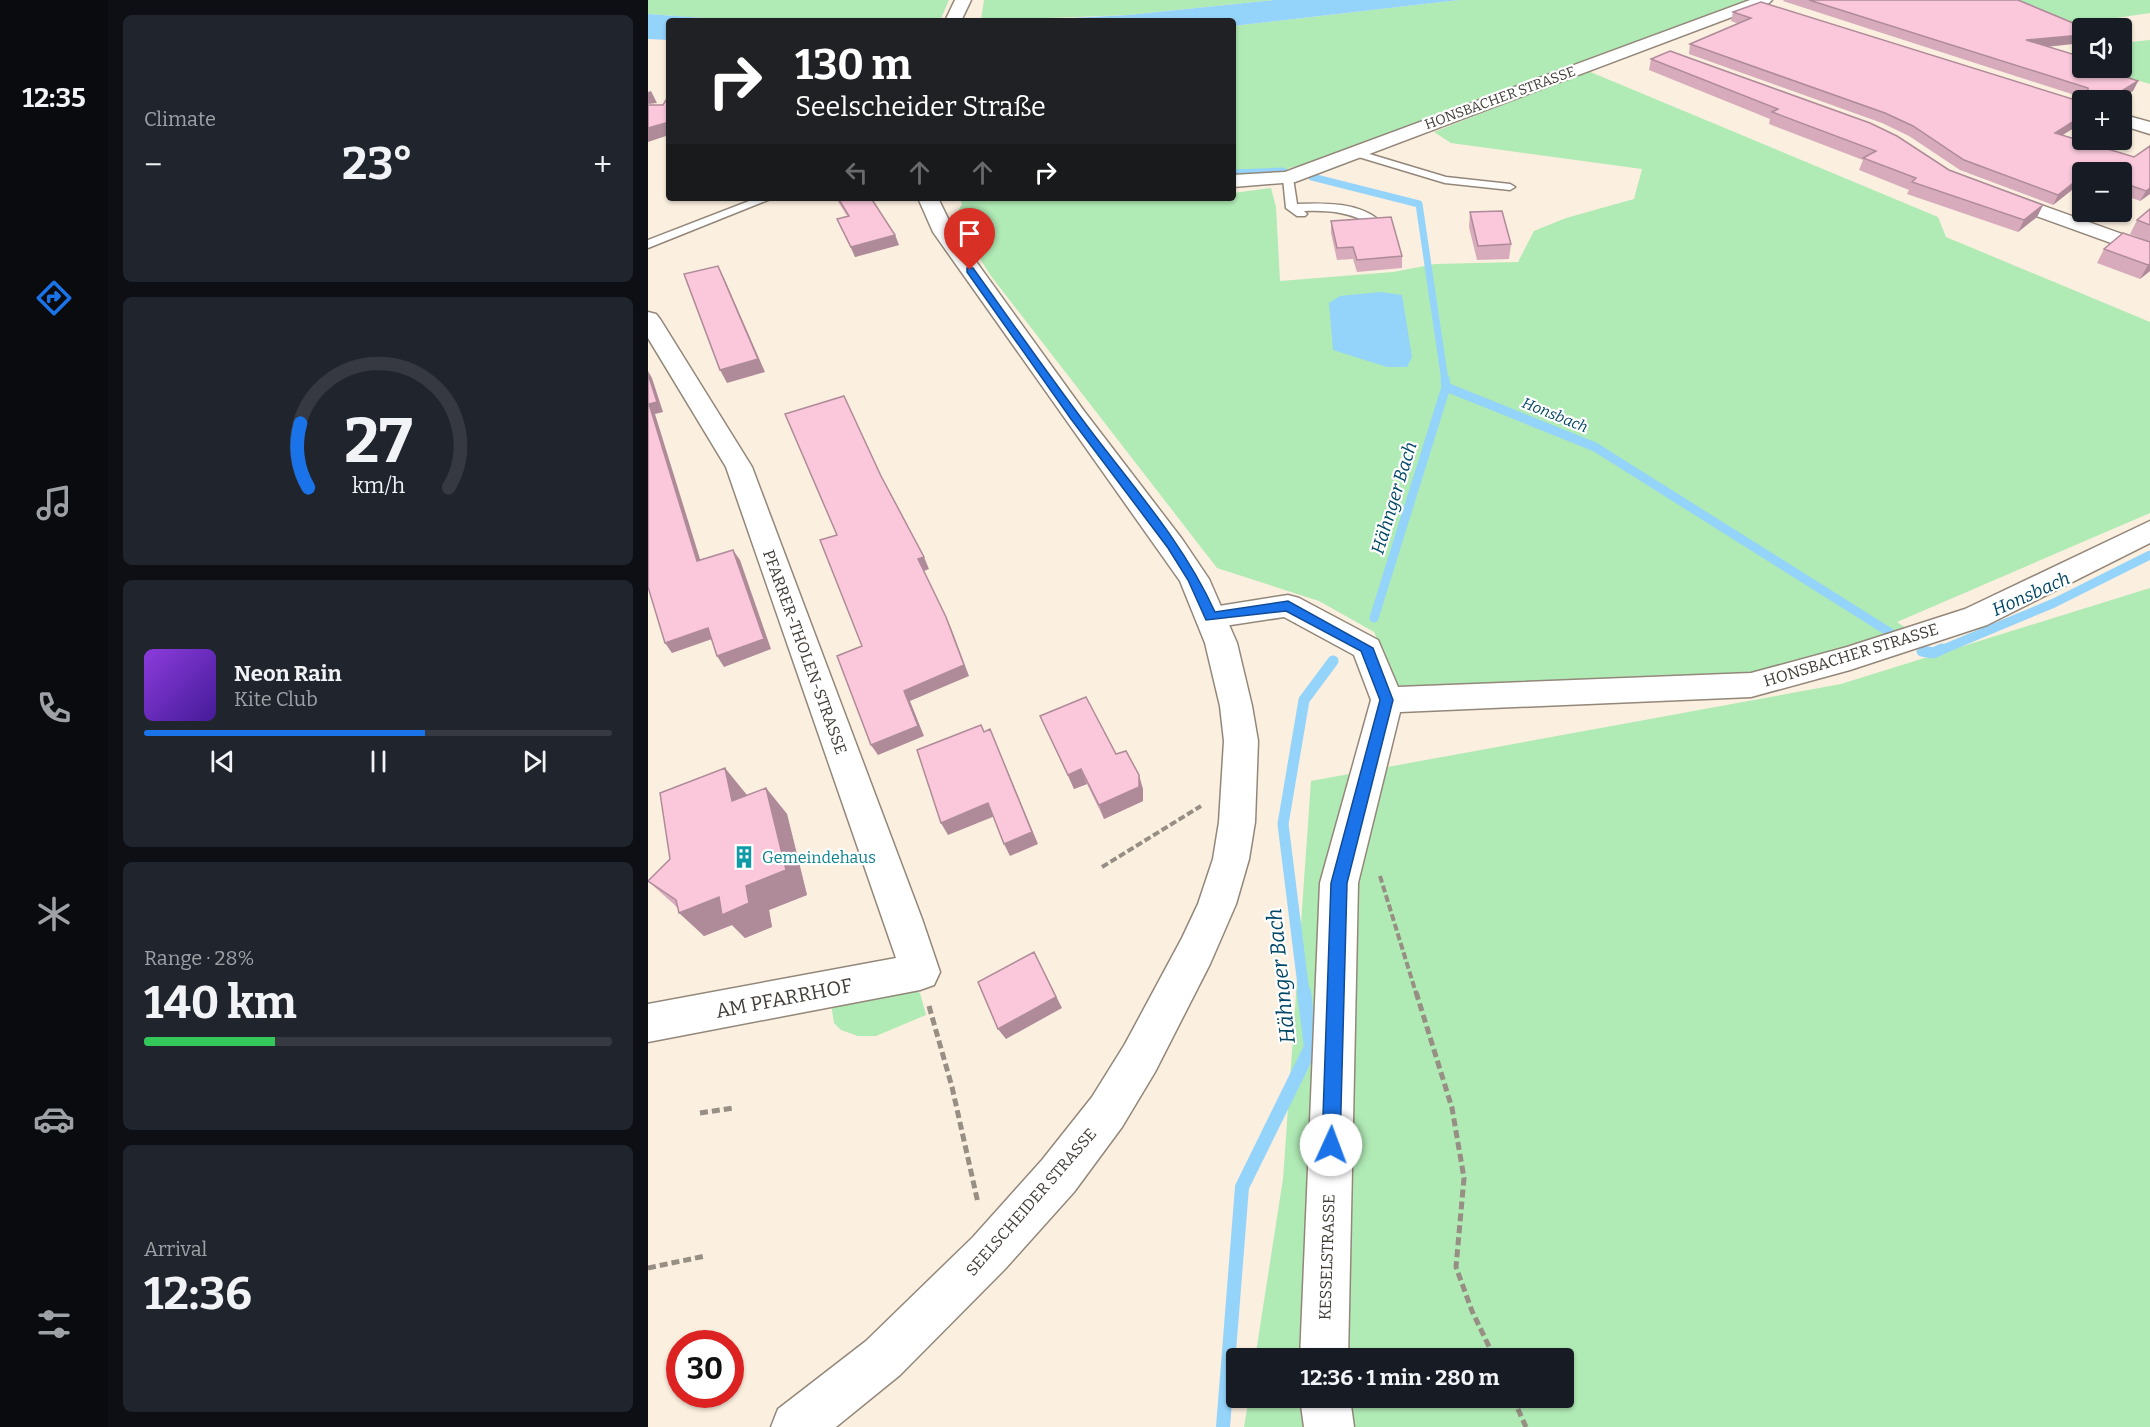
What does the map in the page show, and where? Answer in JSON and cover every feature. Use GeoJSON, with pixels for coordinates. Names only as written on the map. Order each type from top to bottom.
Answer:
{"type":"FeatureCollection","features":[{"type":"Feature","properties":{"kind":"street"},"geometry":{"type":"LineString","coordinates":[[1760,1],[1779,10]]}},
{"type":"Feature","properties":{"kind":"street","name":"HONSBACHER STRASSE"},"geometry":{"type":"LineString","coordinates":[[1236,181],[1288,178],[1760,1]]}},
{"type":"Feature","properties":{"kind":"street"},"geometry":{"type":"LineString","coordinates":[[1642,45],[1674,56]]}},
{"type":"Feature","properties":{"kind":"street"},"geometry":{"type":"LineString","coordinates":[[2132,122],[2150,128]]}},
{"type":"Feature","properties":{"kind":"street"},"geometry":{"type":"LineString","coordinates":[[1979,188],[2150,251]]}},
{"type":"Feature","properties":{"kind":"street","name":"SEELSCHEIDER STRASSE"},"geometry":{"type":"LineString","coordinates":[[796,1427],[883,1358],[989,1253],[1058,1176],[1107,1112],[1167,1009],[1209,923],[1231,859],[1241,741],[1230,671],[1211,617],[1194,579],[983,289],[944,232],[929,201]]}},
{"type":"Feature","properties":{"kind":"street","name":"PFARRER-THOLEN-STRASSE"},"geometry":{"type":"LineString","coordinates":[[653,337],[739,467],[903,919],[920,972]]}},
{"type":"Feature","properties":{"kind":"street","name":"HONSBACHER STRASSE"},"geometry":{"type":"LineString","coordinates":[[1387,700],[1751,685],[1850,658],[1976,617],[2107,555],[2150,531]]}},
{"type":"Feature","properties":{"kind":"street"},"geometry":{"type":"LineString","coordinates":[[1211,617],[1288,606],[1367,648],[1387,700]]}},
{"type":"Feature","properties":{"kind":"street","name":"KESSELSTRASSE"},"geometry":{"type":"LineString","coordinates":[[1324,1348],[1339,883],[1387,700]]}},
{"type":"Feature","properties":{"kind":"street","name":"AM PFARRHOF"},"geometry":{"type":"LineString","coordinates":[[648,1023],[920,972]]}},
{"type":"Feature","properties":{"kind":"street"},"geometry":{"type":"LineString","coordinates":[[1326,1408],[1329,1427]]}},
{"type":"Feature","properties":{"kind":"lane"},"geometry":{"type":"LineString","coordinates":[[1356,153],[1445,180],[1510,187]]}},
{"type":"Feature","properties":{"kind":"lane"},"geometry":{"type":"LineString","coordinates":[[1288,178],[1292,208]]}},
{"type":"Feature","properties":{"kind":"lane"},"geometry":{"type":"LineString","coordinates":[[648,244],[759,201]]}},
{"type":"Feature","properties":{"kind":"lane"},"geometry":{"type":"LineString","coordinates":[[1292,208],[1329,206],[1360,212],[1376,223]]}},
{"type":"Feature","properties":{"kind":"lane"},"geometry":{"type":"LineString","coordinates":[[1292,208],[1308,218]]}},
{"type":"Feature","properties":{"kind":"path"},"geometry":{"type":"LineString","coordinates":[[1102,867],[1239,782]]}},
{"type":"Feature","properties":{"kind":"path"},"geometry":{"type":"LineString","coordinates":[[1358,811],[1452,1108],[1464,1178],[1456,1267],[1472,1311],[1490,1348]]}},
{"type":"Feature","properties":{"kind":"path"},"geometry":{"type":"LineString","coordinates":[[920,972],[952,1087],[989,1253]]}},
{"type":"Feature","properties":{"kind":"path"},"geometry":{"type":"LineString","coordinates":[[700,1113],[734,1108]]}},
{"type":"Feature","properties":{"kind":"path"},"geometry":{"type":"LineString","coordinates":[[648,1268],[705,1256]]}},
{"type":"Feature","properties":{"kind":"path"},"geometry":{"type":"LineString","coordinates":[[1517,1408],[1526,1427]]}},
{"type":"Feature","properties":{"kind":"green space"},"geometry":{"type":"Polygon","coordinates":[[[648,0],[949,0],[941,18],[704,18],[648,14],[648,0]]]}},
{"type":"Feature","properties":{"kind":"green space"},"geometry":{"type":"Polygon","coordinates":[[[984,0],[1274,0],[1128,15],[981,18],[984,0]]]}},
{"type":"Feature","properties":{"kind":"green space"},"geometry":{"type":"Polygon","coordinates":[[[1459,0],[1755,0],[1314,163],[1289,168],[1283,176],[1236,177],[1236,26],[1459,0]]]}},
{"type":"Feature","properties":{"kind":"green space"},"geometry":{"type":"Polygon","coordinates":[[[2002,0],[2150,0],[2150,13],[2116,18],[2072,18],[2072,24],[2033,30],[2002,0]]]}},
{"type":"Feature","properties":{"kind":"green space"},"geometry":{"type":"Polygon","coordinates":[[[2150,40],[2150,84],[2130,78],[2132,78],[2132,42],[2150,40]]]}},
{"type":"Feature","properties":{"kind":"green space"},"geometry":{"type":"Polygon","coordinates":[[[1588,71],[1938,217],[1946,237],[2150,322],[2150,513],[1897,622],[1918,636],[1748,677],[1401,691],[1374,632],[1319,601],[1217,568],[991,276],[954,218],[962,204],[961,201],[1236,201],[1236,193],[1271,188],[1276,207],[1280,281],[1393,272],[1435,264],[1518,262],[1534,231],[1566,218],[1634,199],[1642,169],[1451,143],[1434,132],[1588,71]]]}},
{"type":"Feature","properties":{"kind":"green space"},"geometry":{"type":"Polygon","coordinates":[[[2150,588],[2150,1427],[1244,1427],[1247,1408],[1574,1408],[1574,1348],[1257,1348],[1283,1179],[1311,781],[1841,684],[2150,588]]]}},
{"type":"Feature","properties":{"kind":"green space"},"geometry":{"type":"Polygon","coordinates":[[[914,990],[920,993],[926,1015],[876,1036],[858,1036],[841,1030],[834,1023],[831,1004],[914,990]]]}},
{"type":"Feature","properties":{"kind":"water"},"geometry":{"type":"Polygon","coordinates":[[[1274,0],[1459,0],[1236,26],[1236,18],[1071,18],[1128,15],[1274,0]]]}},
{"type":"Feature","properties":{"kind":"water"},"geometry":{"type":"Polygon","coordinates":[[[648,14],[704,18],[666,18],[666,40],[648,39],[648,14]]]}},
{"type":"Feature","properties":{"kind":"water"},"geometry":{"type":"Polygon","coordinates":[[[1380,292],[1402,295],[1412,357],[1407,367],[1387,367],[1333,350],[1329,303],[1340,296],[1380,292]]]}},
{"type":"Feature","properties":{"kind":"building"},"geometry":{"type":"Polygon","coordinates":[[[1809,0],[2018,0],[2072,23],[2072,36],[2026,40],[2072,54],[2072,78],[2129,78],[2138,81],[2123,90],[2088,90],[2088,88],[1809,0]]]}},
{"type":"Feature","properties":{"kind":"building"},"geometry":{"type":"Polygon","coordinates":[[[1761,2],[2072,99],[2072,122],[2055,133],[2072,138],[2072,150],[2111,150],[2134,157],[2150,146],[2150,188],[2146,191],[2132,186],[2132,162],[2072,162],[2072,184],[2058,195],[1964,160],[1913,126],[1885,113],[1690,44],[1751,18],[1733,12],[1761,2]]]}},
{"type":"Feature","properties":{"kind":"building"},"geometry":{"type":"Polygon","coordinates":[[[1670,51],[1870,123],[1897,136],[1949,170],[2043,205],[2024,220],[1912,182],[1916,178],[1863,158],[1876,151],[1772,112],[1778,109],[1651,59],[1670,51]]]}},
{"type":"Feature","properties":{"kind":"building"},"geometry":{"type":"Polygon","coordinates":[[[666,100],[666,123],[648,128],[648,105],[663,105],[666,100]]]}},
{"type":"Feature","properties":{"kind":"building"},"geometry":{"type":"Polygon","coordinates":[[[840,201],[873,201],[895,235],[851,247],[837,219],[849,216],[840,201]]]}},
{"type":"Feature","properties":{"kind":"building"},"geometry":{"type":"Polygon","coordinates":[[[2150,209],[2150,225],[2137,220],[2150,209]]]}},
{"type":"Feature","properties":{"kind":"building"},"geometry":{"type":"Polygon","coordinates":[[[1502,211],[1511,244],[1478,246],[1470,212],[1502,211]]]}},
{"type":"Feature","properties":{"kind":"building"},"geometry":{"type":"Polygon","coordinates":[[[1391,217],[1402,256],[1357,260],[1353,247],[1337,248],[1331,221],[1391,217]]]}},
{"type":"Feature","properties":{"kind":"building"},"geometry":{"type":"Polygon","coordinates":[[[2123,233],[2150,242],[2150,264],[2104,249],[2123,233]]]}},
{"type":"Feature","properties":{"kind":"building"},"geometry":{"type":"Polygon","coordinates":[[[718,266],[758,359],[720,370],[684,274],[718,266]]]}},
{"type":"Feature","properties":{"kind":"building"},"geometry":{"type":"Polygon","coordinates":[[[648,374],[657,402],[649,404],[697,561],[733,550],[764,639],[717,656],[708,628],[665,643],[648,587],[648,374]]]}},
{"type":"Feature","properties":{"kind":"building"},"geometry":{"type":"Polygon","coordinates":[[[844,396],[881,476],[924,557],[918,559],[946,617],[964,665],[904,691],[918,726],[871,745],[837,656],[862,646],[820,540],[837,535],[785,414],[844,396]]]}},
{"type":"Feature","properties":{"kind":"building"},"geometry":{"type":"Polygon","coordinates":[[[1086,697],[1116,754],[1126,751],[1139,775],[1139,787],[1099,805],[1081,769],[1068,775],[1040,716],[1086,697]]]}},
{"type":"Feature","properties":{"kind":"building"},"geometry":{"type":"Polygon","coordinates":[[[981,725],[984,732],[990,729],[1032,832],[1004,844],[988,803],[941,823],[917,750],[981,725]]]}},
{"type":"Feature","properties":{"kind":"building","name":"Gemeindehaus"},"geometry":{"type":"Polygon","coordinates":[[[725,768],[732,801],[766,788],[786,870],[746,886],[749,903],[722,915],[719,897],[679,913],[676,900],[648,881],[670,859],[660,793],[725,768]]]}},
{"type":"Feature","properties":{"kind":"building"},"geometry":{"type":"Polygon","coordinates":[[[1034,952],[1056,997],[998,1029],[978,982],[1034,952]]]}},
{"type":"Feature","properties":{"kind":"waterway","name":"Honsbach"},"geometry":{"type":"LineString","coordinates":[[1236,173],[1283,171]]}},
{"type":"Feature","properties":{"kind":"waterway","name":"Honsbach"},"geometry":{"type":"LineString","coordinates":[[1312,177],[1419,204],[1445,381]]}},
{"type":"Feature","properties":{"kind":"waterway","name":"Honsbach"},"geometry":{"type":"LineString","coordinates":[[1445,379],[1446,387]]}},
{"type":"Feature","properties":{"kind":"waterway","name":"Hähnger Bach"},"geometry":{"type":"LineString","coordinates":[[1374,618],[1446,387]]}},
{"type":"Feature","properties":{"kind":"waterway","name":"Honsbach"},"geometry":{"type":"LineString","coordinates":[[1446,387],[1595,447],[1897,637]]}},
{"type":"Feature","properties":{"kind":"waterway","name":"Honsbach"},"geometry":{"type":"LineString","coordinates":[[1939,651],[2054,603],[2150,555]]}},
{"type":"Feature","properties":{"kind":"waterway","name":"Honsbach"},"geometry":{"type":"LineString","coordinates":[[1922,651],[1933,653],[1942,649]]}},
{"type":"Feature","properties":{"kind":"waterway","name":"Hähnger Bach"},"geometry":{"type":"LineString","coordinates":[[1304,993],[1283,824],[1304,700],[1333,661]]}},
{"type":"Feature","properties":{"kind":"waterway","name":"Hähnger Bach"},"geometry":{"type":"LineString","coordinates":[[1223,1427],[1242,1187],[1311,1047],[1304,992]]}},
{"type":"Feature","properties":{"kind":"place","name":"Gemeindehaus"},"geometry":{"type":"Point","coordinates":[744,857]}},
{"type":"Feature","properties":{"kind":"route"},"geometry":{"type":"LineString","coordinates":[[970,270],[1172,546],[1194,579],[1211,617],[1288,606],[1367,648],[1387,700],[1339,883],[1331,1145]]}}]}
